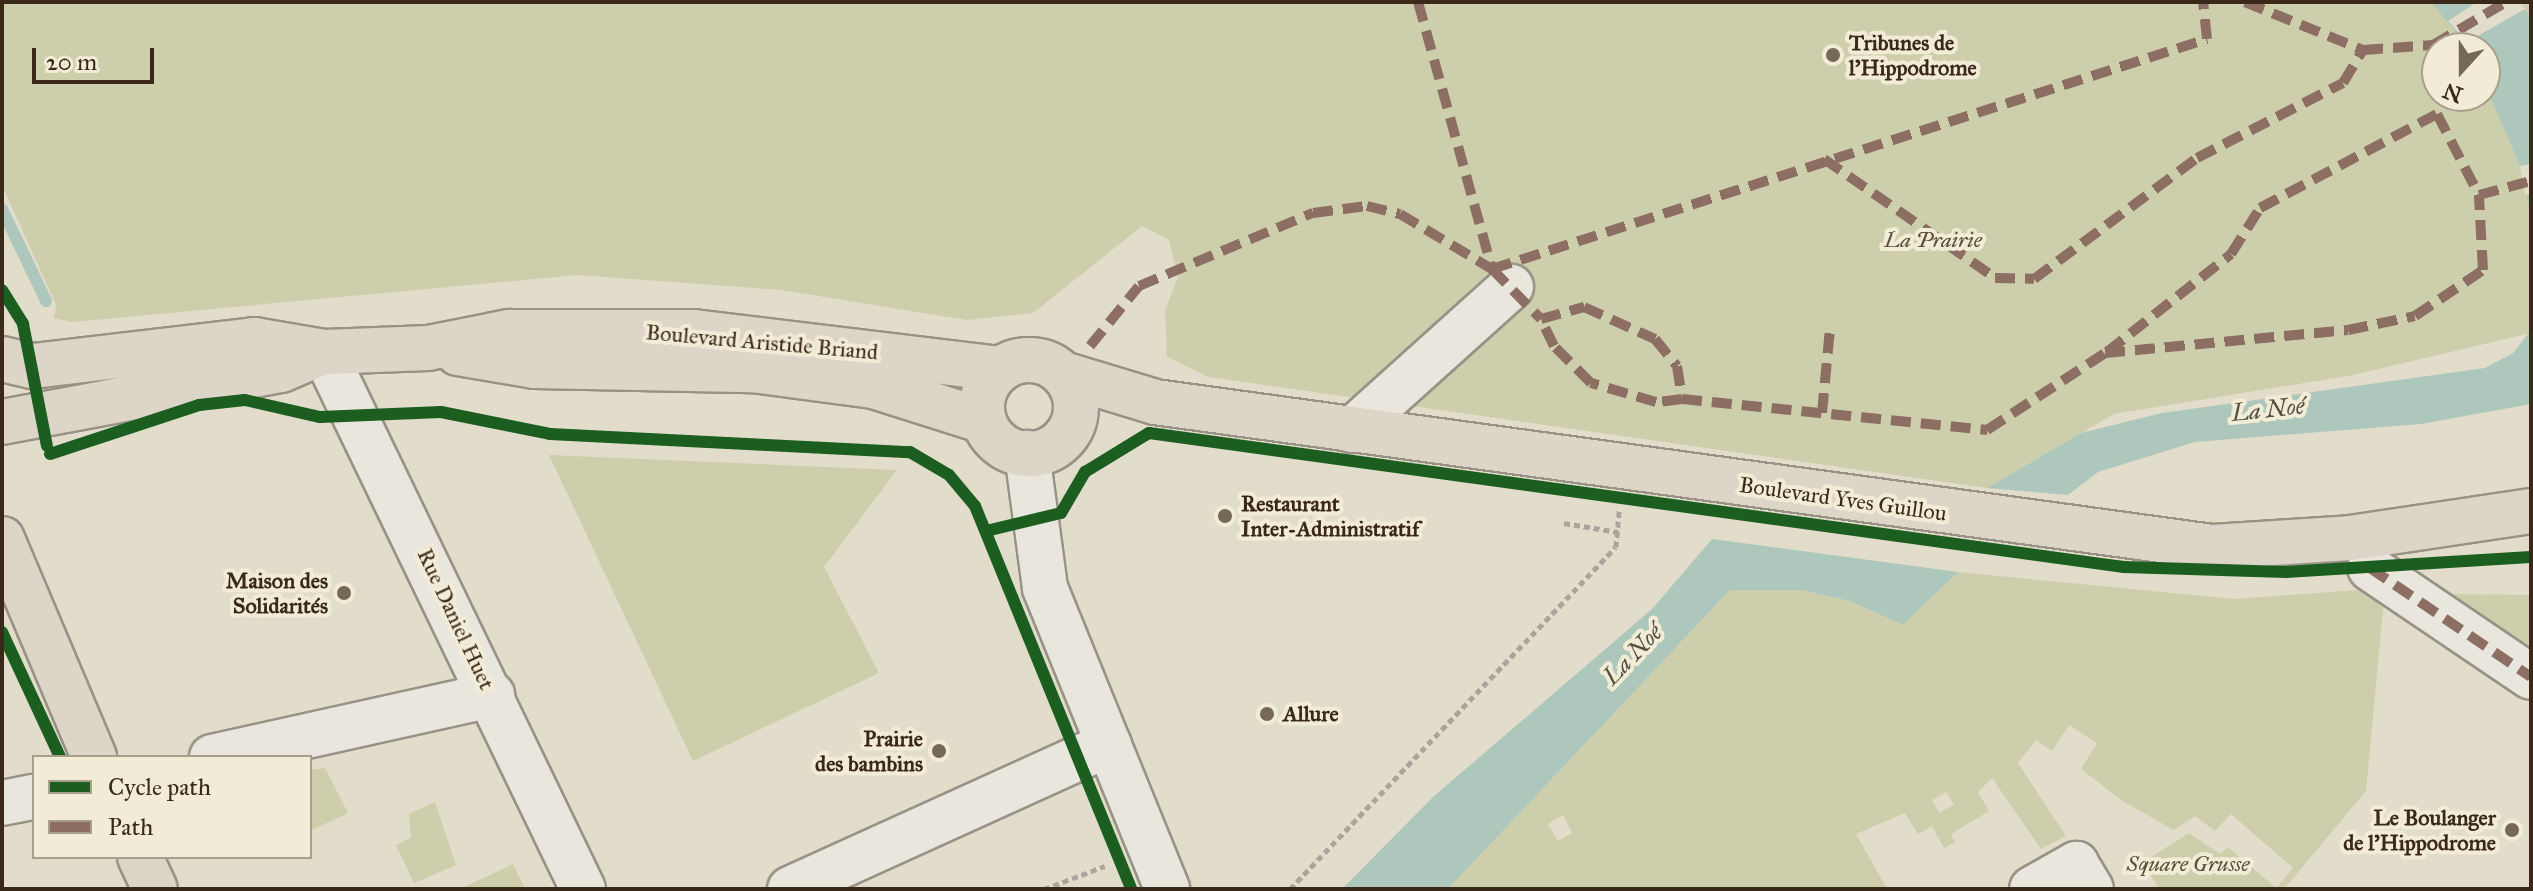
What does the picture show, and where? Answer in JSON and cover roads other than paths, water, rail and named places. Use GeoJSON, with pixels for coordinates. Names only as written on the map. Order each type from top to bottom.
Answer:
{"type":"FeatureCollection","features":[{"type":"Feature","properties":{"kind":"main road","name":"Boulevard Aristide Briand"},"geometry":{"type":"LineString","coordinates":[[2,359],[33,366],[254,340],[324,352],[428,348],[509,332],[694,332],[1000,369],[1033,359],[1063,374]]}},
{"type":"Feature","properties":{"kind":"main road","name":"Boulevard Aristide Briand"},"geometry":{"type":"LineString","coordinates":[[428,348],[535,366],[752,370],[899,389],[984,421],[996,441],[1046,446]]}},
{"type":"Feature","properties":{"kind":"main road","name":"Boulevard Aristide Briand"},"geometry":{"type":"LineString","coordinates":[[2,422],[281,370],[324,352]]}},
{"type":"Feature","properties":{"kind":"main road"},"geometry":{"type":"LineString","coordinates":[[984,421],[982,399],[1000,369]]}},
{"type":"Feature","properties":{"kind":"main road","name":"Boulevard Yves Guillou"},"geometry":{"type":"LineString","coordinates":[[1063,374],[1155,402],[1285,434],[1352,430],[1621,498],[2212,547],[2350,538],[2531,511]]}},
{"type":"Feature","properties":{"kind":"main road"},"geometry":{"type":"LineString","coordinates":[[1046,446],[1075,399],[1063,374]]}},
{"type":"Feature","properties":{"kind":"main road","name":"Boulevard Yves Guillou"},"geometry":{"type":"LineString","coordinates":[[1046,446],[1155,402]]}},
{"type":"Feature","properties":{"kind":"main road"},"geometry":{"type":"LineString","coordinates":[[2,539],[93,755]]}},
{"type":"Feature","properties":{"kind":"main road"},"geometry":{"type":"LineString","coordinates":[[141,859],[155,889]]}},
{"type":"Feature","properties":{"kind":"street"},"geometry":{"type":"LineString","coordinates":[[1352,430],[1511,287]]}},
{"type":"Feature","properties":{"kind":"street","name":"Rue Daniel Huet"},"geometry":{"type":"LineString","coordinates":[[324,352],[583,889]]}},
{"type":"Feature","properties":{"kind":"street"},"geometry":{"type":"LineString","coordinates":[[1046,446],[1045,588],[1167,889]]}},
{"type":"Feature","properties":{"kind":"street"},"geometry":{"type":"LineString","coordinates":[[2370,568],[2531,677]]}},
{"type":"Feature","properties":{"kind":"street"},"geometry":{"type":"LineString","coordinates":[[221,755],[492,695]]}},
{"type":"Feature","properties":{"kind":"street"},"geometry":{"type":"LineString","coordinates":[[790,889],[1109,744]]}},
{"type":"Feature","properties":{"kind":"street"},"geometry":{"type":"LineString","coordinates":[[2,803],[32,797]]}},
{"type":"Feature","properties":{"kind":"street"},"geometry":{"type":"LineString","coordinates":[[2032,889],[2076,864],[2091,889]]}},
{"type":"Feature","properties":{"kind":"water"},"geometry":{"type":"Polygon","coordinates":[[[2431,2],[2520,2],[2531,19],[2531,216],[2520,166],[2497,112],[2501,112],[2501,32],[2456,32],[2431,2]]]}},
{"type":"Feature","properties":{"kind":"water","name":"La Noé"},"geometry":{"type":"Polygon","coordinates":[[[2531,330],[2531,404],[2421,424],[2195,442],[2098,472],[2068,495],[1987,488],[2081,433],[2162,413],[2485,368],[2513,353],[2531,330]]]}},
{"type":"Feature","properties":{"kind":"water","name":"La Noé"},"geometry":{"type":"Polygon","coordinates":[[[1712,539],[1958,572],[1903,625],[1850,601],[1801,590],[1730,590],[1448,889],[1342,889],[1433,797],[1652,609],[1712,539]]]}},
{"type":"Feature","properties":{"kind":"waterway"},"geometry":{"type":"LineString","coordinates":[[2,209],[46,301]]}},
{"type":"Feature","properties":{"kind":"place","name":"Tribunes de l'Hippodrome"},"geometry":{"type":"Point","coordinates":[1833,55]}},
{"type":"Feature","properties":{"kind":"place","name":"Restaurant Inter-Administratif"},"geometry":{"type":"Point","coordinates":[1225,516]}},
{"type":"Feature","properties":{"kind":"place","name":"Maison des Solidarités"},"geometry":{"type":"Point","coordinates":[344,593]}},
{"type":"Feature","properties":{"kind":"place","name":"Allure"},"geometry":{"type":"Point","coordinates":[1267,714]}},
{"type":"Feature","properties":{"kind":"place","name":"Prairie des bambins"},"geometry":{"type":"Point","coordinates":[939,751]}},
{"type":"Feature","properties":{"kind":"place","name":"Le Boulanger de l’Hippodrome"},"geometry":{"type":"Point","coordinates":[2512,830]}},
{"type":"Feature","properties":{"kind":"park label","name":"La Prairie"},"geometry":{"type":"Point","coordinates":[1933,240]}},
{"type":"Feature","properties":{"kind":"park label","name":"Square Grusse"},"geometry":{"type":"Point","coordinates":[2188,864]}}]}
